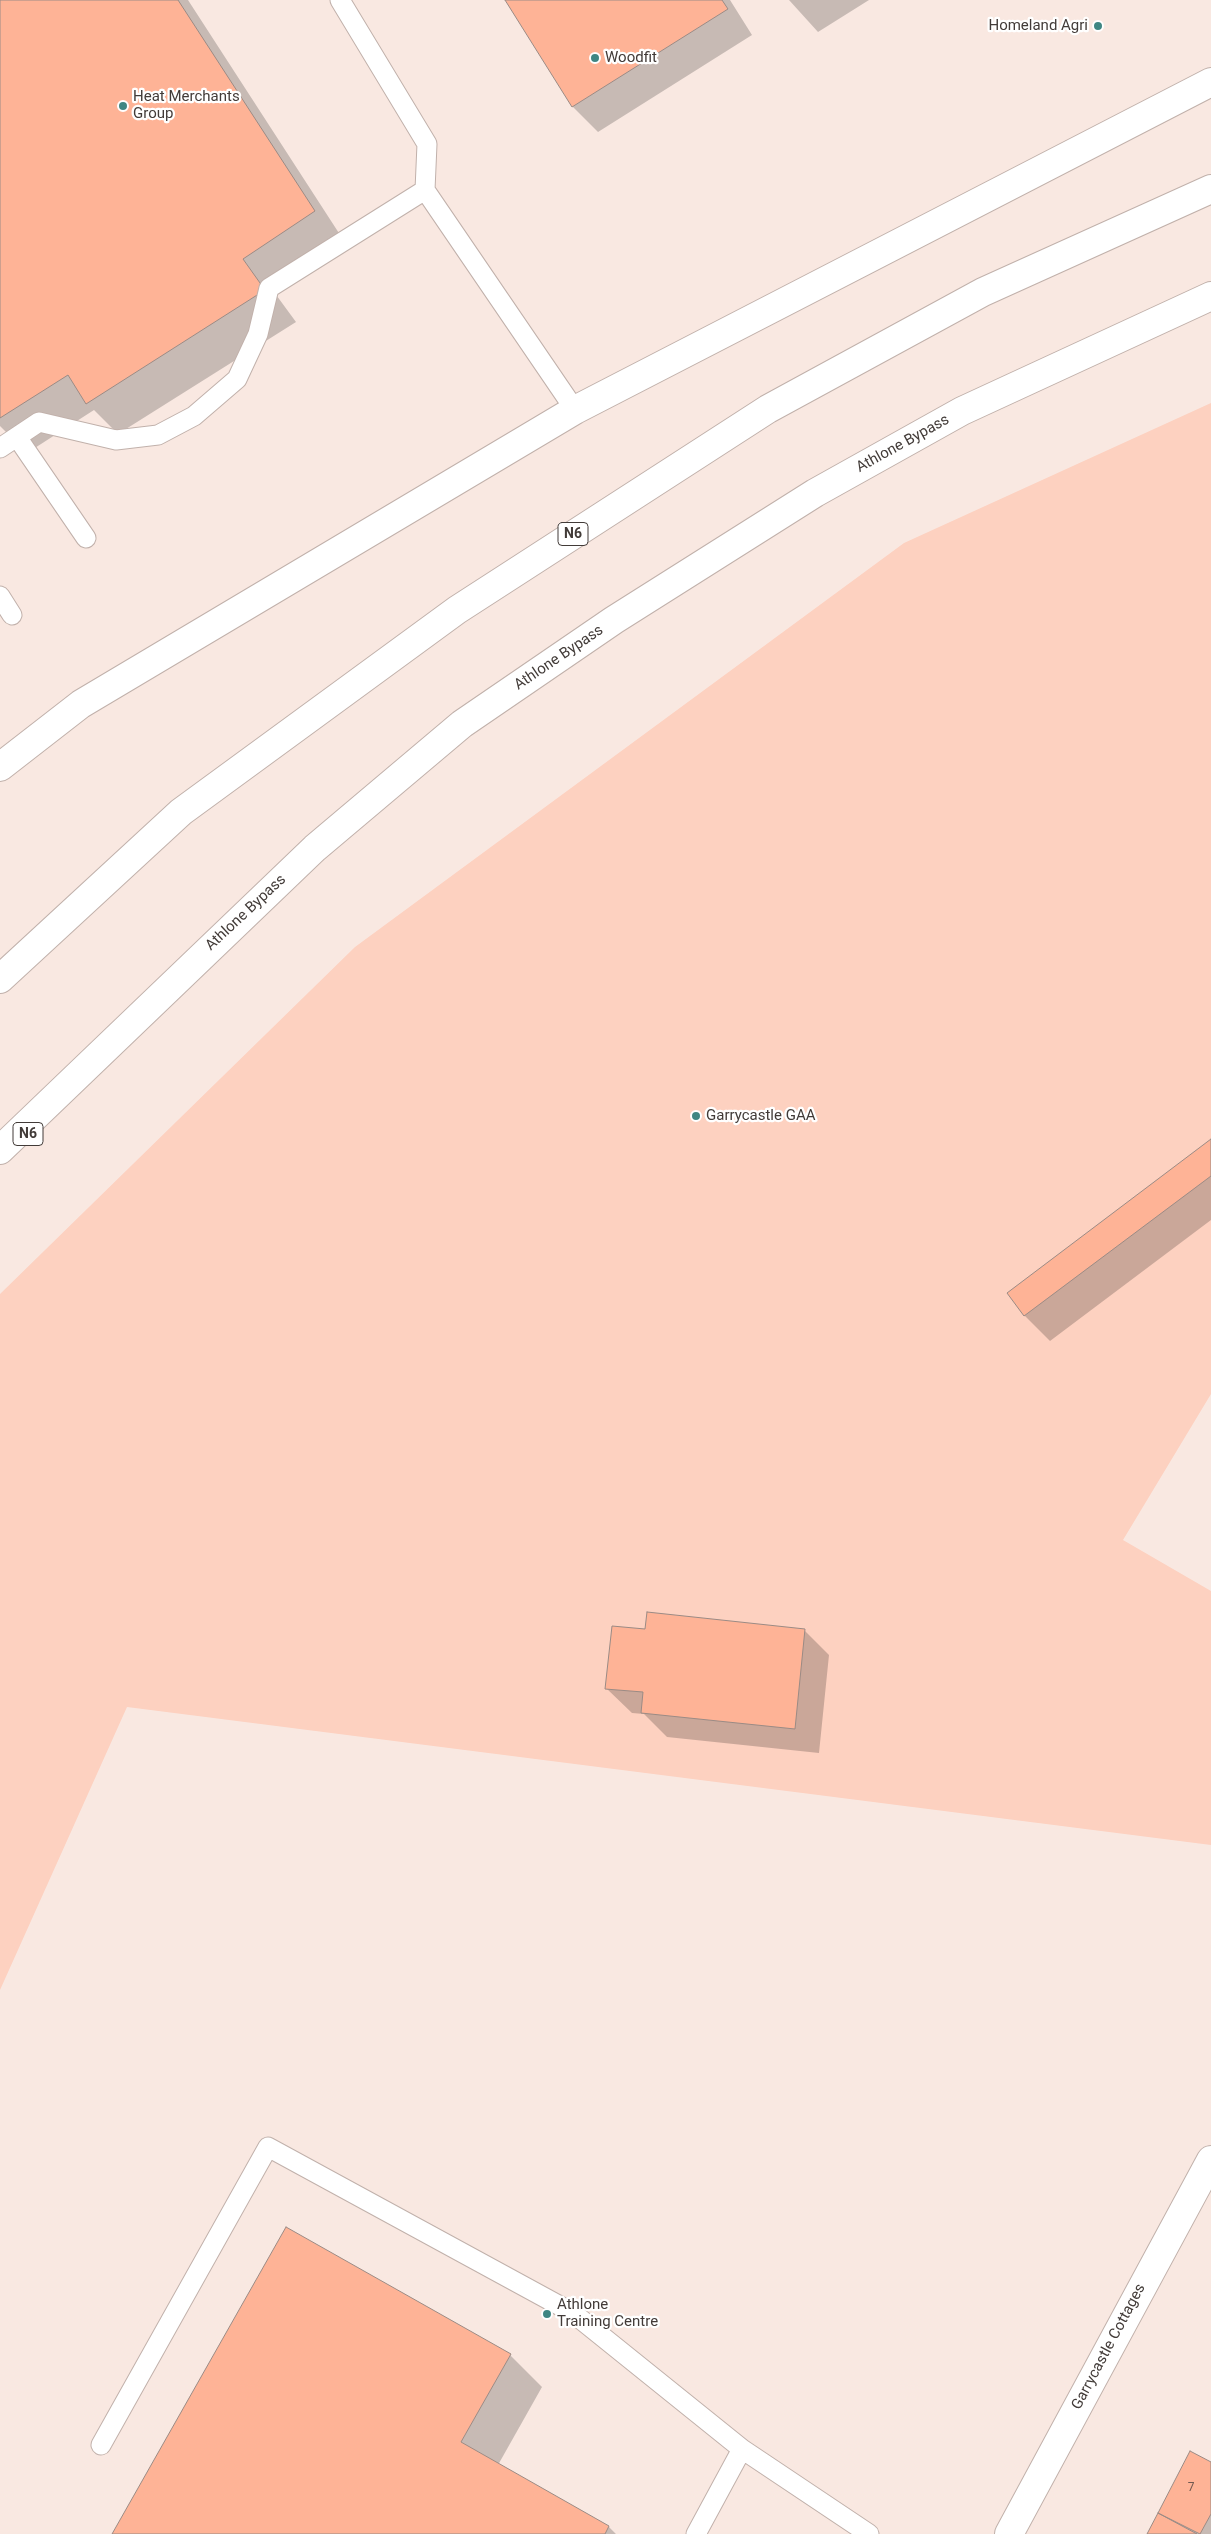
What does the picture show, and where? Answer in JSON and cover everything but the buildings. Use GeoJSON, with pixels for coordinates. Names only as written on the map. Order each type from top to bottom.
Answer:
{"type":"FeatureCollection","features":[{"type":"Feature","properties":{"kind":"main road"},"geometry":{"type":"LineString","coordinates":[[0,768],[81,704],[576,410],[1211,82]]}},
{"type":"Feature","properties":{"kind":"main road","name":"N6"},"geometry":{"type":"LineString","coordinates":[[0,978],[181,812],[457,610],[768,408],[983,292],[1211,189]]}},
{"type":"Feature","properties":{"kind":"main road","name":"Athlone Bypass"},"geometry":{"type":"LineString","coordinates":[[0,1150],[315,848],[462,724],[614,620],[816,493],[962,411],[1211,296]]}},
{"type":"Feature","properties":{"kind":"main road","name":"N6"},"geometry":{"type":"LineString","coordinates":[[0,1172],[56,1097]]}},
{"type":"Feature","properties":{"kind":"main road","name":"Garrycastle Cottages"},"geometry":{"type":"LineString","coordinates":[[1009,2534],[1211,2160]]}},
{"type":"Feature","properties":{"kind":"lane"},"geometry":{"type":"LineString","coordinates":[[340,0],[427,144],[425,190],[576,410]]}},
{"type":"Feature","properties":{"kind":"lane"},"geometry":{"type":"LineString","coordinates":[[0,448],[39,422],[116,440],[158,435],[194,416],[237,379],[258,334],[270,288],[425,190]]}},
{"type":"Feature","properties":{"kind":"lane"},"geometry":{"type":"LineString","coordinates":[[17,437],[86,538]]}},
{"type":"Feature","properties":{"kind":"lane"},"geometry":{"type":"LineString","coordinates":[[0,596],[12,615]]}},
{"type":"Feature","properties":{"kind":"lane"},"geometry":{"type":"LineString","coordinates":[[101,2446],[268,2147],[573,2313],[742,2449],[869,2534]]}},
{"type":"Feature","properties":{"kind":"lane"},"geometry":{"type":"LineString","coordinates":[[696,2534],[742,2449]]}},
{"type":"Feature","properties":{"kind":"shaded area","name":"Garrycastle GAA"},"geometry":{"type":"Polygon","coordinates":[[[1211,403],[1211,1394],[1123,1540],[1211,1591],[1211,1845],[127,1707],[0,1990],[0,1294],[355,947],[904,543],[1211,403]]]}},
{"type":"Feature","properties":{"kind":"place","name":"Homeland Agri"},"geometry":{"type":"Point","coordinates":[1098,26]}},
{"type":"Feature","properties":{"kind":"place","name":"Woodfit"},"geometry":{"type":"Point","coordinates":[595,58]}},
{"type":"Feature","properties":{"kind":"place","name":"Heat Merchants Group"},"geometry":{"type":"Point","coordinates":[123,106]}},
{"type":"Feature","properties":{"kind":"place","name":"Garrycastle GAA"},"geometry":{"type":"Point","coordinates":[696,1116]}},
{"type":"Feature","properties":{"kind":"place","name":"Athlone Training Centre"},"geometry":{"type":"Point","coordinates":[547,2314]}}]}
